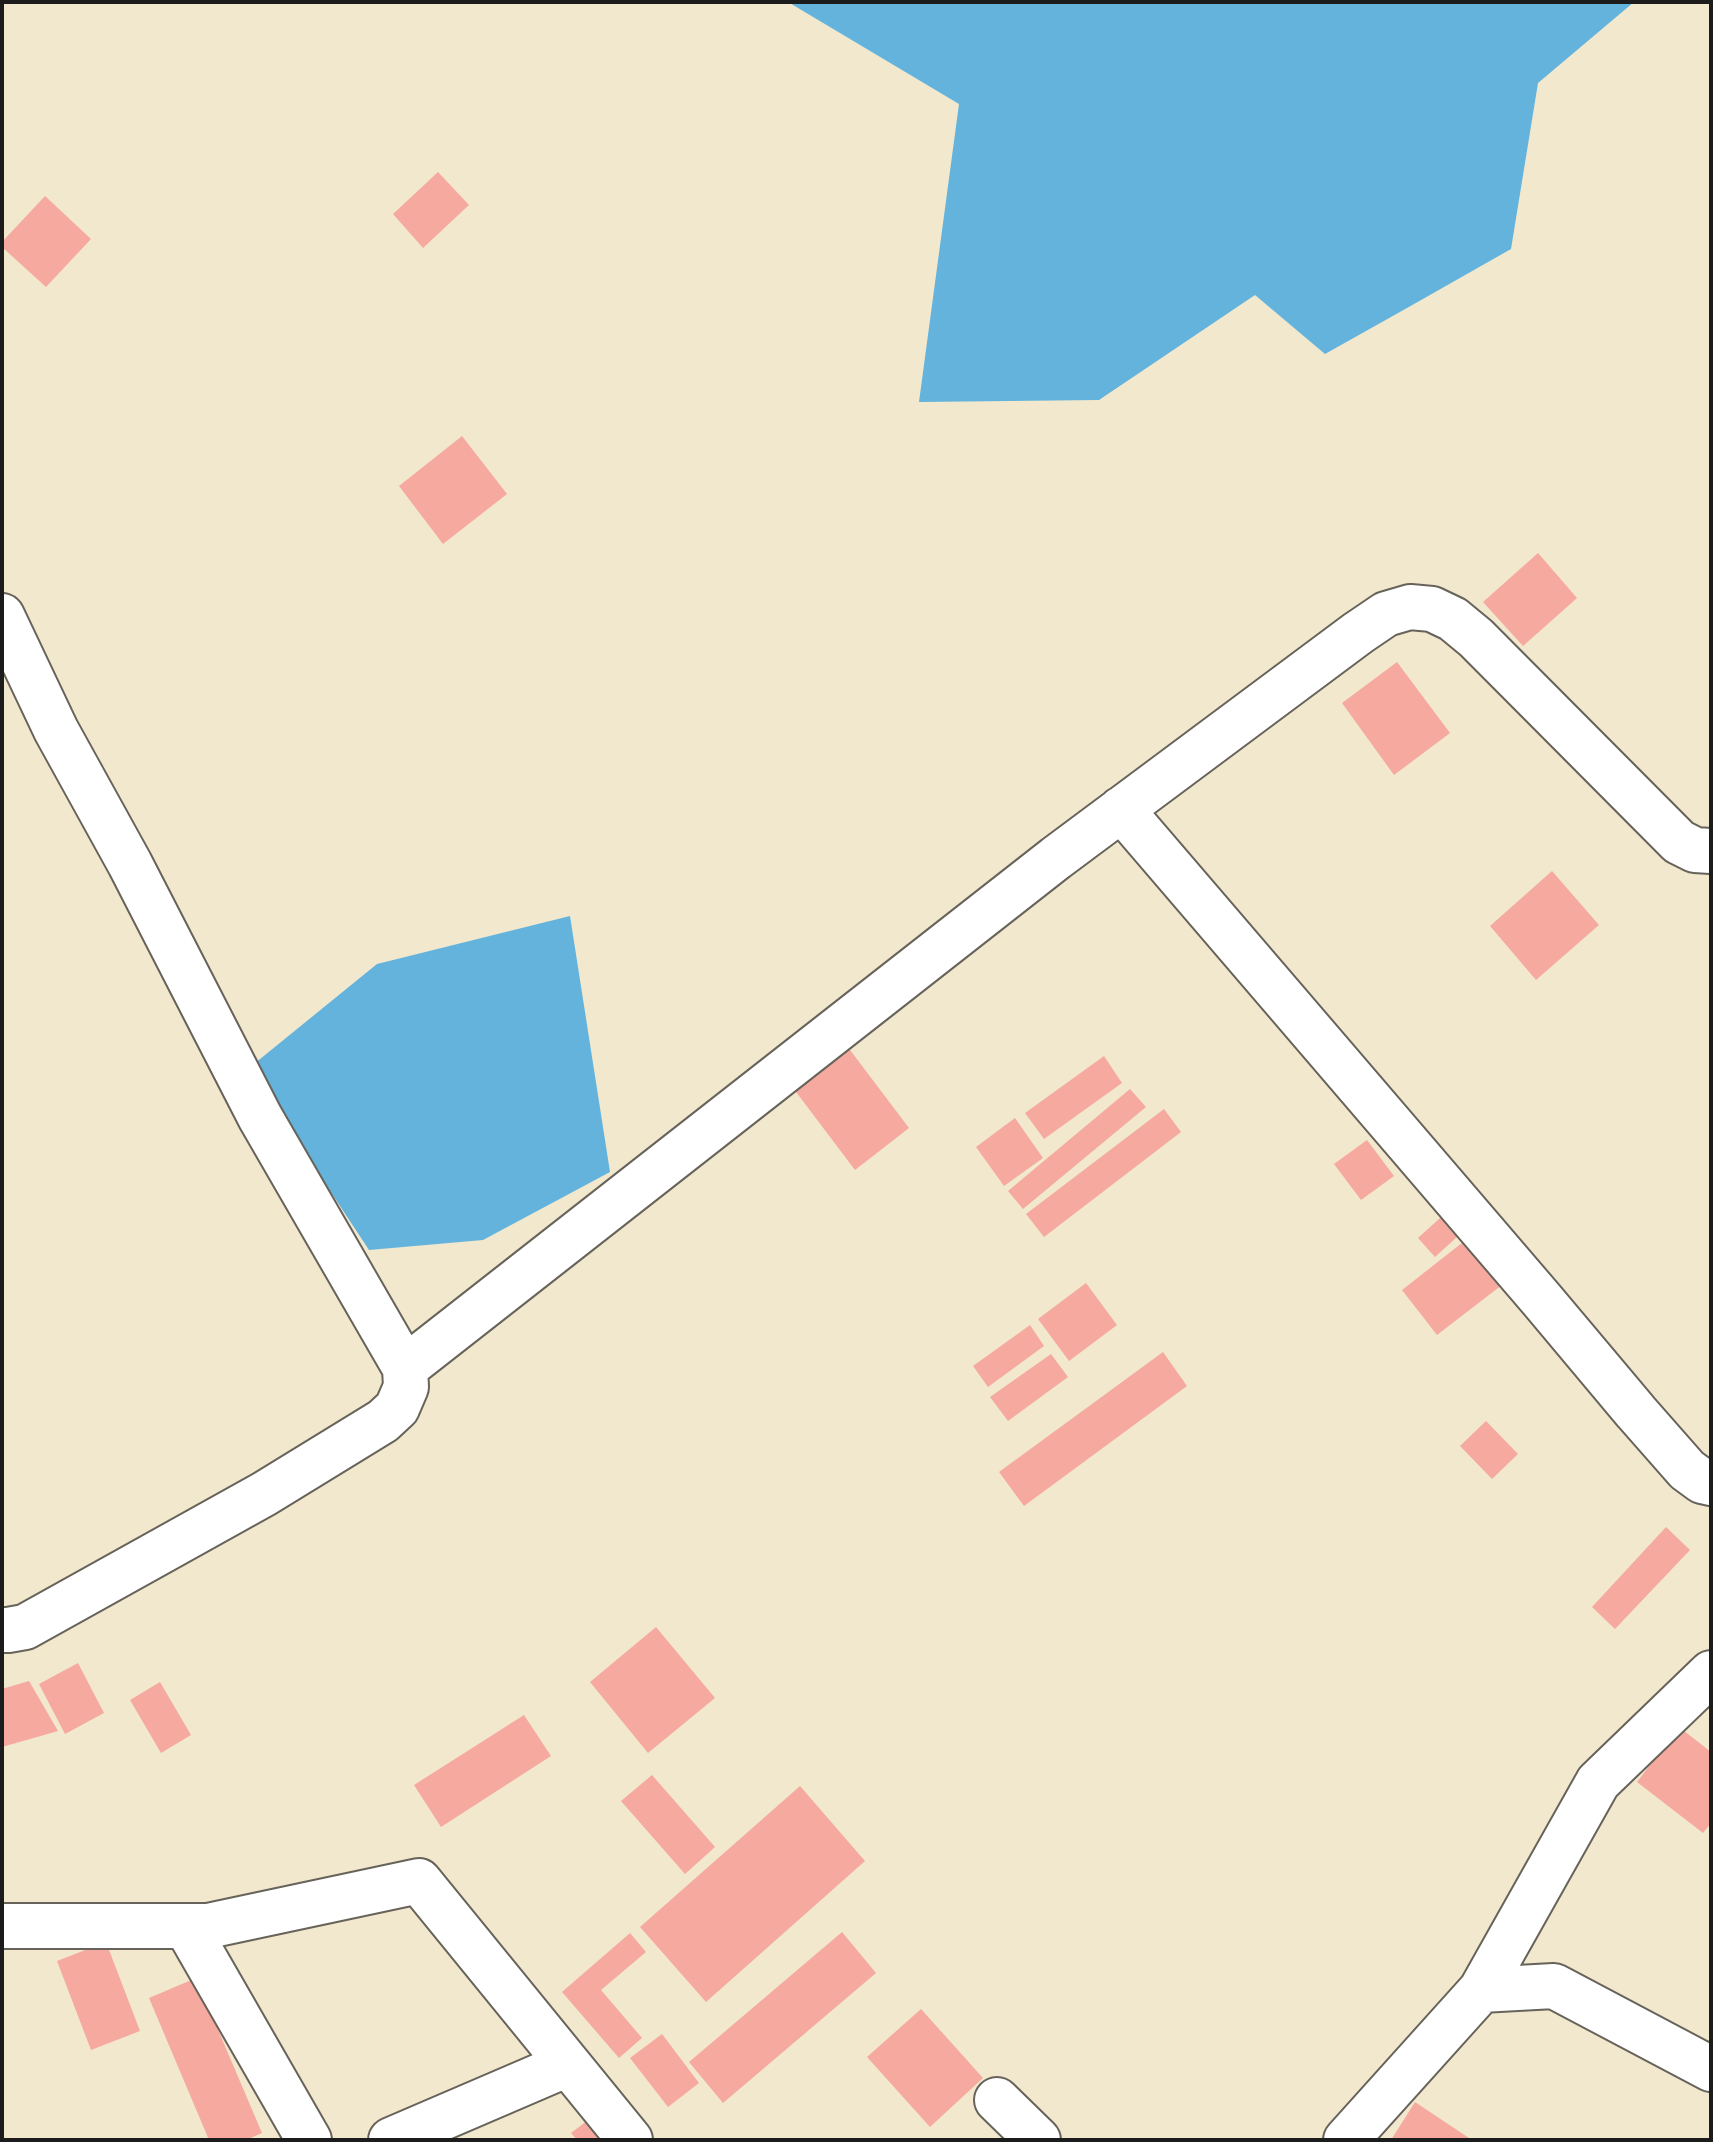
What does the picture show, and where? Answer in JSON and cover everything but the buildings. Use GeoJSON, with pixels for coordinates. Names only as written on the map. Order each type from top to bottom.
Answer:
{"type":"FeatureCollection","features":[{"type":"Feature","properties":{"kind":"street"},"geometry":{"type":"LineString","coordinates":[[405,1368],[1043,868],[1386,614],[1410,607],[1432,609],[1453,619],[1476,638],[1679,842],[1695,850],[1711,851]]}},
{"type":"Feature","properties":{"kind":"street"},"geometry":{"type":"LineString","coordinates":[[3,621],[56,730],[130,864],[260,1117],[405,1368],[406,1387],[397,1408],[383,1421],[264,1494],[10,1634]]}},
{"type":"Feature","properties":{"kind":"street"},"geometry":{"type":"LineString","coordinates":[[1121,809],[1636,1412],[1687,1470],[1702,1481],[1711,1483]]}},
{"type":"Feature","properties":{"kind":"street"},"geometry":{"type":"LineString","coordinates":[[1346,2140],[1481,1990],[1598,1782],[1711,1673]]}},
{"type":"Feature","properties":{"kind":"street"},"geometry":{"type":"LineString","coordinates":[[2,1926],[208,1926],[419,1881],[630,2140]]}},
{"type":"Feature","properties":{"kind":"street"},"geometry":{"type":"LineString","coordinates":[[186,1926],[309,2140]]}},
{"type":"Feature","properties":{"kind":"street"},"geometry":{"type":"LineString","coordinates":[[1481,1990],[1554,1986],[1711,2069]]}},
{"type":"Feature","properties":{"kind":"street"},"geometry":{"type":"LineString","coordinates":[[391,2140],[568,2064]]}},
{"type":"Feature","properties":{"kind":"street"},"geometry":{"type":"LineString","coordinates":[[997,2100],[1038,2140]]}},
{"type":"Feature","properties":{"kind":"water"},"geometry":{"type":"Polygon","coordinates":[[[788,2],[1634,2],[1538,83],[1511,249],[1325,354],[1255,295],[1099,400],[919,402],[959,104],[788,2]]]}},
{"type":"Feature","properties":{"kind":"water"},"geometry":{"type":"Polygon","coordinates":[[[570,916],[610,1172],[483,1240],[369,1250],[249,1068],[377,964],[570,916]]]}}]}
